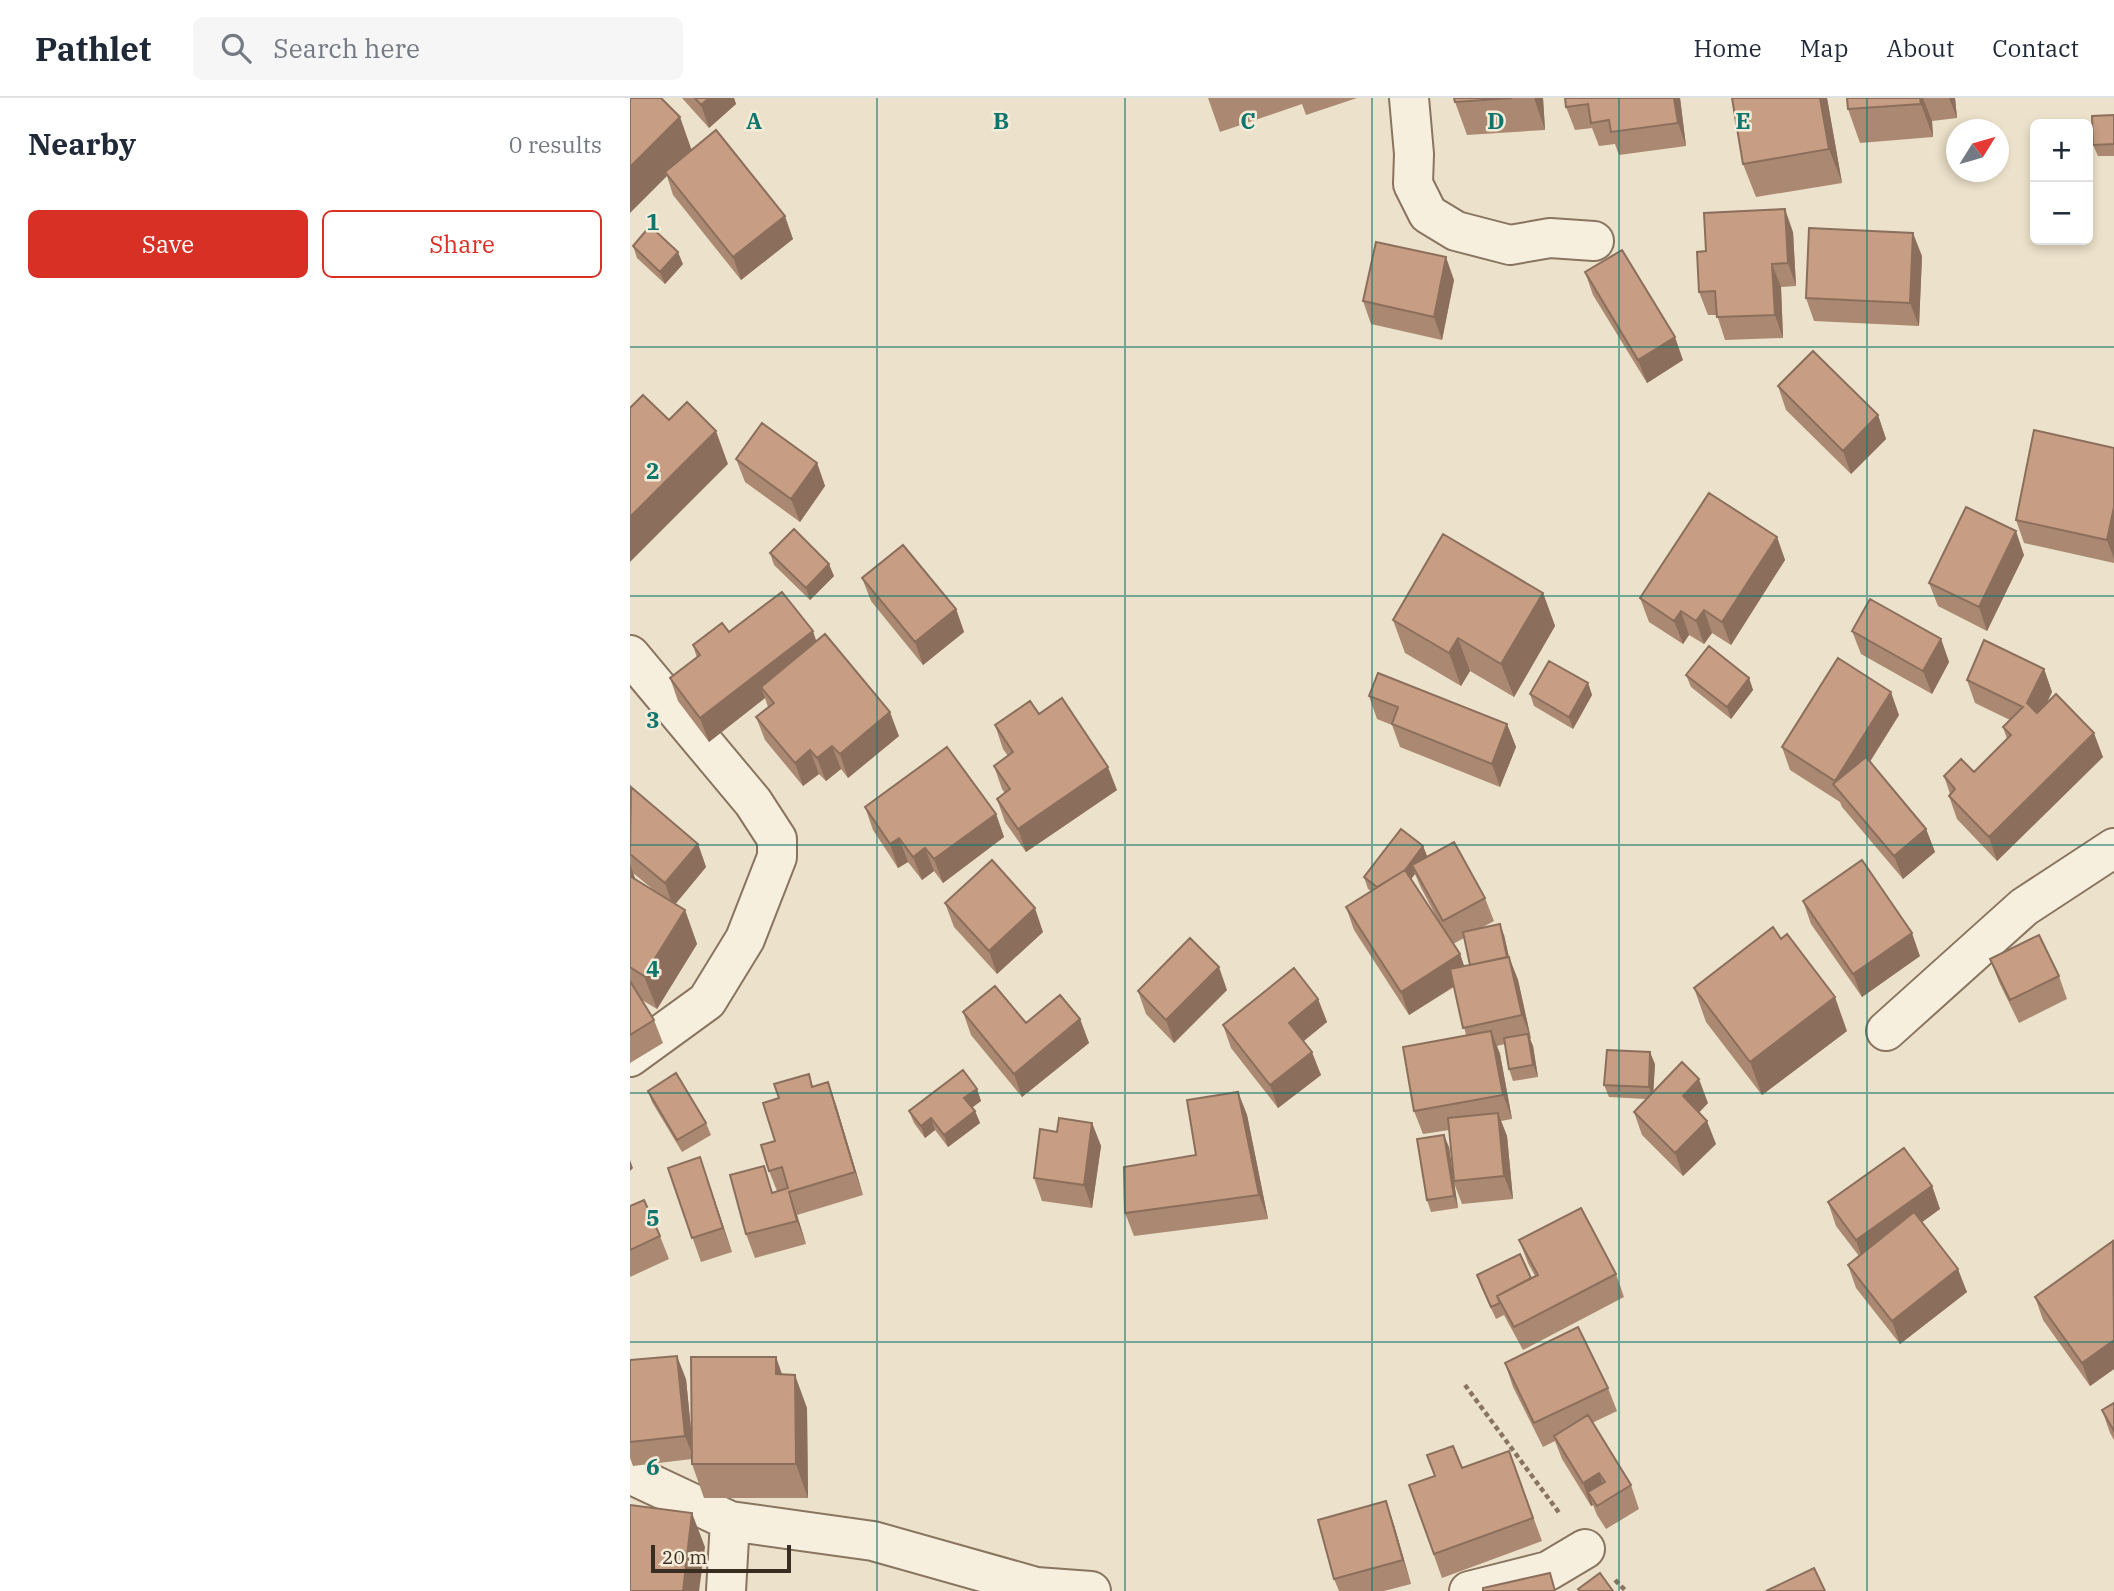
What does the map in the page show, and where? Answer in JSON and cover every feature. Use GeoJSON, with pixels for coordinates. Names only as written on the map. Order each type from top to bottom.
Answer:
{"type":"FeatureCollection","features":[{"type":"Feature","properties":{"kind":"street"},"geometry":{"type":"LineString","coordinates":[[1409,98],[1414,154],[1413,184],[1428,214],[1456,232],[1510,245],[1549,239],[1594,242]]}},
{"type":"Feature","properties":{"kind":"street"},"geometry":{"type":"LineString","coordinates":[[630,654],[753,802],[777,839],[777,857],[745,939],[707,1001],[630,1057]]}},
{"type":"Feature","properties":{"kind":"street"},"geometry":{"type":"LineString","coordinates":[[1886,1031],[2024,907],[2114,848]]}},
{"type":"Feature","properties":{"kind":"street"},"geometry":{"type":"LineString","coordinates":[[630,1474],[730,1521],[873,1541],[1036,1587],[1091,1591]]}},
{"type":"Feature","properties":{"kind":"street"},"geometry":{"type":"LineString","coordinates":[[726,1591],[730,1521]]}},
{"type":"Feature","properties":{"kind":"street"},"geometry":{"type":"LineString","coordinates":[[1469,1591],[1548,1571],[1585,1549]]}},
{"type":"Feature","properties":{"kind":"path"},"geometry":{"type":"LineString","coordinates":[[1465,1385],[1585,1549],[1626,1591]]}},
{"type":"Feature","properties":{"kind":"building"},"geometry":{"type":"Polygon","coordinates":[[[630,98],[661,98],[680,117],[630,167],[630,98]]]}},
{"type":"Feature","properties":{"kind":"building"},"geometry":{"type":"Polygon","coordinates":[[[695,98],[709,98],[701,105],[695,98]]]}},
{"type":"Feature","properties":{"kind":"building"},"geometry":{"type":"Polygon","coordinates":[[[1454,98],[1512,98],[1455,102],[1454,98]]]}},
{"type":"Feature","properties":{"kind":"building"},"geometry":{"type":"Polygon","coordinates":[[[1565,98],[1674,98],[1678,123],[1611,132],[1609,120],[1591,123],[1588,104],[1566,107],[1565,98]]]}},
{"type":"Feature","properties":{"kind":"building"},"geometry":{"type":"Polygon","coordinates":[[[1732,98],[1820,98],[1829,149],[1743,164],[1732,98]]]}},
{"type":"Feature","properties":{"kind":"building"},"geometry":{"type":"Polygon","coordinates":[[[1847,98],[1920,98],[1921,104],[1848,109],[1847,98]]]}},
{"type":"Feature","properties":{"kind":"building"},"geometry":{"type":"Polygon","coordinates":[[[2114,115],[2114,144],[2093,145],[2092,116],[2114,115]]]}},
{"type":"Feature","properties":{"kind":"building"},"geometry":{"type":"Polygon","coordinates":[[[716,130],[785,216],[733,257],[665,172],[716,130]]]}},
{"type":"Feature","properties":{"kind":"building"},"geometry":{"type":"Polygon","coordinates":[[[1785,209],[1788,263],[1772,264],[1775,315],[1717,317],[1715,291],[1699,292],[1697,252],[1706,251],[1704,213],[1785,209]]]}},
{"type":"Feature","properties":{"kind":"building"},"geometry":{"type":"Polygon","coordinates":[[[650,226],[678,252],[660,272],[633,246],[650,226]]]}},
{"type":"Feature","properties":{"kind":"building"},"geometry":{"type":"Polygon","coordinates":[[[1809,228],[1913,233],[1910,303],[1806,298],[1809,228]]]}},
{"type":"Feature","properties":{"kind":"building"},"geometry":{"type":"Polygon","coordinates":[[[1376,242],[1446,257],[1434,317],[1363,301],[1376,242]]]}},
{"type":"Feature","properties":{"kind":"building"},"geometry":{"type":"Polygon","coordinates":[[[1622,250],[1675,337],[1638,360],[1585,272],[1622,250]]]}},
{"type":"Feature","properties":{"kind":"building"},"geometry":{"type":"Polygon","coordinates":[[[1813,351],[1878,415],[1843,451],[1778,386],[1813,351]]]}},
{"type":"Feature","properties":{"kind":"building"},"geometry":{"type":"Polygon","coordinates":[[[643,395],[669,420],[687,402],[716,431],[630,517],[630,408],[643,395]]]}},
{"type":"Feature","properties":{"kind":"building"},"geometry":{"type":"Polygon","coordinates":[[[762,423],[817,463],[791,499],[736,459],[762,423]]]}},
{"type":"Feature","properties":{"kind":"building"},"geometry":{"type":"Polygon","coordinates":[[[2034,430],[2114,448],[2114,507],[2107,540],[2016,520],[2034,430]]]}},
{"type":"Feature","properties":{"kind":"building"},"geometry":{"type":"Polygon","coordinates":[[[1709,493],[1777,537],[1722,622],[1704,610],[1696,621],[1681,611],[1674,621],[1640,598],[1709,493]]]}},
{"type":"Feature","properties":{"kind":"building"},"geometry":{"type":"Polygon","coordinates":[[[1966,507],[2016,531],[1979,607],[1929,583],[1966,507]]]}},
{"type":"Feature","properties":{"kind":"building"},"geometry":{"type":"Polygon","coordinates":[[[794,529],[829,564],[806,588],[770,553],[794,529]]]}},
{"type":"Feature","properties":{"kind":"building"},"geometry":{"type":"Polygon","coordinates":[[[1443,534],[1543,593],[1501,664],[1458,638],[1449,653],[1393,620],[1443,534]]]}},
{"type":"Feature","properties":{"kind":"building"},"geometry":{"type":"Polygon","coordinates":[[[903,545],[956,609],[915,642],[862,578],[903,545]]]}},
{"type":"Feature","properties":{"kind":"building"},"geometry":{"type":"Polygon","coordinates":[[[782,592],[813,631],[700,718],[670,678],[700,655],[693,645],[722,623],[729,632],[782,592]]]}},
{"type":"Feature","properties":{"kind":"building"},"geometry":{"type":"Polygon","coordinates":[[[1870,599],[1941,639],[1923,671],[1852,631],[1870,599]]]}},
{"type":"Feature","properties":{"kind":"building"},"geometry":{"type":"Polygon","coordinates":[[[825,634],[890,712],[840,754],[832,746],[817,758],[810,750],[795,763],[756,717],[774,703],[761,687],[825,634]]]}},
{"type":"Feature","properties":{"kind":"building"},"geometry":{"type":"Polygon","coordinates":[[[1984,640],[2044,669],[2027,703],[2037,713],[2056,694],[2094,733],[1989,837],[1949,796],[1955,789],[1944,776],[1961,759],[1974,772],[2011,735],[2003,727],[2023,707],[1967,680],[1984,640]]]}},
{"type":"Feature","properties":{"kind":"building"},"geometry":{"type":"Polygon","coordinates":[[[1709,646],[1749,678],[1727,707],[1686,675],[1709,646]]]}},
{"type":"Feature","properties":{"kind":"building"},"geometry":{"type":"Polygon","coordinates":[[[1838,658],[1891,692],[1835,781],[1782,747],[1838,658]]]}},
{"type":"Feature","properties":{"kind":"building"},"geometry":{"type":"Polygon","coordinates":[[[1549,661],[1588,683],[1569,717],[1530,694],[1549,661]]]}},
{"type":"Feature","properties":{"kind":"building"},"geometry":{"type":"Polygon","coordinates":[[[1378,673],[1507,724],[1492,764],[1392,724],[1398,707],[1369,696],[1378,673]]]}},
{"type":"Feature","properties":{"kind":"building"},"geometry":{"type":"Polygon","coordinates":[[[1062,698],[1108,767],[1018,829],[997,799],[1010,789],[994,766],[1013,752],[995,725],[1030,701],[1039,714],[1062,698]]]}},
{"type":"Feature","properties":{"kind":"building"},"geometry":{"type":"Polygon","coordinates":[[[947,747],[996,814],[934,859],[925,848],[913,857],[899,838],[890,844],[865,807],[947,747]]]}},
{"type":"Feature","properties":{"kind":"building"},"geometry":{"type":"Polygon","coordinates":[[[1866,757],[1926,829],[1894,856],[1833,784],[1866,757]]]}},
{"type":"Feature","properties":{"kind":"building"},"geometry":{"type":"Polygon","coordinates":[[[631,787],[698,844],[665,883],[630,854],[631,787]]]}},
{"type":"Feature","properties":{"kind":"building"},"geometry":{"type":"Polygon","coordinates":[[[1401,829],[1423,846],[1405,870],[1377,887],[1364,877],[1401,829]]]}},
{"type":"Feature","properties":{"kind":"building"},"geometry":{"type":"Polygon","coordinates":[[[1454,842],[1485,898],[1443,921],[1412,865],[1454,842]]]}},
{"type":"Feature","properties":{"kind":"building"},"geometry":{"type":"Polygon","coordinates":[[[992,860],[1035,908],[989,951],[945,903],[992,860]]]}},
{"type":"Feature","properties":{"kind":"building"},"geometry":{"type":"Polygon","coordinates":[[[1862,860],[1912,933],[1853,974],[1803,901],[1862,860]]]}},
{"type":"Feature","properties":{"kind":"building"},"geometry":{"type":"Polygon","coordinates":[[[1405,870],[1460,954],[1401,992],[1346,907],[1405,870]]]}},
{"type":"Feature","properties":{"kind":"building"},"geometry":{"type":"Polygon","coordinates":[[[630,876],[685,910],[644,976],[630,967],[630,876]]]}},
{"type":"Feature","properties":{"kind":"building"},"geometry":{"type":"Polygon","coordinates":[[[1500,924],[1507,957],[1470,965],[1463,932],[1500,924]]]}},
{"type":"Feature","properties":{"kind":"building"},"geometry":{"type":"Polygon","coordinates":[[[1773,927],[1781,939],[1787,934],[1835,997],[1750,1062],[1694,988],[1773,927]]]}},
{"type":"Feature","properties":{"kind":"building"},"geometry":{"type":"Polygon","coordinates":[[[2039,935],[2059,976],[2010,1000],[1990,959],[2039,935]]]}},
{"type":"Feature","properties":{"kind":"building"},"geometry":{"type":"Polygon","coordinates":[[[1190,938],[1219,967],[1166,1020],[1138,991],[1190,938]]]}},
{"type":"Feature","properties":{"kind":"building"},"geometry":{"type":"Polygon","coordinates":[[[1509,957],[1522,1015],[1463,1028],[1450,969],[1509,957]]]}},
{"type":"Feature","properties":{"kind":"building"},"geometry":{"type":"Polygon","coordinates":[[[1294,968],[1318,999],[1289,1023],[1312,1052],[1270,1085],[1223,1025],[1294,968]]]}},
{"type":"Feature","properties":{"kind":"building"},"geometry":{"type":"Polygon","coordinates":[[[630,981],[654,1020],[630,1035],[630,981]]]}},
{"type":"Feature","properties":{"kind":"building"},"geometry":{"type":"Polygon","coordinates":[[[995,986],[1026,1023],[1060,995],[1080,1019],[1014,1074],[963,1012],[995,986]]]}},
{"type":"Feature","properties":{"kind":"building"},"geometry":{"type":"Polygon","coordinates":[[[1491,1031],[1503,1095],[1414,1111],[1403,1047],[1491,1031]]]}},
{"type":"Feature","properties":{"kind":"building"},"geometry":{"type":"Polygon","coordinates":[[[1528,1034],[1533,1065],[1509,1069],[1504,1038],[1528,1034]]]}},
{"type":"Feature","properties":{"kind":"building"},"geometry":{"type":"Polygon","coordinates":[[[1607,1050],[1650,1052],[1649,1087],[1604,1085],[1607,1050]]]}},
{"type":"Feature","properties":{"kind":"building"},"geometry":{"type":"Polygon","coordinates":[[[1682,1062],[1699,1079],[1683,1096],[1707,1121],[1675,1153],[1634,1112],[1682,1062]]]}},
{"type":"Feature","properties":{"kind":"building"},"geometry":{"type":"Polygon","coordinates":[[[963,1070],[977,1089],[964,1098],[975,1111],[944,1135],[931,1118],[921,1126],[909,1111],[963,1070]]]}},
{"type":"Feature","properties":{"kind":"building"},"geometry":{"type":"Polygon","coordinates":[[[676,1073],[706,1123],[677,1140],[648,1091],[676,1073]]]}},
{"type":"Feature","properties":{"kind":"building"},"geometry":{"type":"Polygon","coordinates":[[[809,1074],[812,1087],[828,1082],[855,1172],[789,1192],[797,1221],[746,1234],[730,1175],[764,1166],[772,1193],[788,1188],[782,1167],[769,1171],[761,1145],[775,1141],[763,1103],[779,1098],[774,1084],[809,1074]]]}},
{"type":"Feature","properties":{"kind":"building"},"geometry":{"type":"Polygon","coordinates":[[[1238,1092],[1259,1195],[1125,1213],[1124,1167],[1196,1155],[1187,1100],[1238,1092]]]}},
{"type":"Feature","properties":{"kind":"building"},"geometry":{"type":"Polygon","coordinates":[[[1498,1113],[1504,1176],[1454,1181],[1448,1118],[1498,1113]]]}},
{"type":"Feature","properties":{"kind":"building"},"geometry":{"type":"Polygon","coordinates":[[[1059,1118],[1092,1123],[1084,1185],[1034,1178],[1040,1129],[1057,1132],[1059,1118]]]}},
{"type":"Feature","properties":{"kind":"building"},"geometry":{"type":"Polygon","coordinates":[[[1444,1135],[1454,1196],[1427,1200],[1417,1139],[1444,1135]]]}},
{"type":"Feature","properties":{"kind":"building"},"geometry":{"type":"Polygon","coordinates":[[[1904,1148],[1932,1186],[1856,1240],[1828,1202],[1904,1148]]]}},
{"type":"Feature","properties":{"kind":"building"},"geometry":{"type":"Polygon","coordinates":[[[700,1157],[723,1228],[692,1238],[668,1168],[700,1157]]]}},
{"type":"Feature","properties":{"kind":"building"},"geometry":{"type":"Polygon","coordinates":[[[644,1200],[660,1236],[630,1250],[630,1206],[644,1200]]]}},
{"type":"Feature","properties":{"kind":"building"},"geometry":{"type":"Polygon","coordinates":[[[1581,1208],[1616,1274],[1514,1327],[1497,1296],[1538,1275],[1519,1240],[1581,1208]]]}},
{"type":"Feature","properties":{"kind":"building"},"geometry":{"type":"Polygon","coordinates":[[[1914,1212],[1958,1269],[1892,1321],[1848,1265],[1914,1212]]]}},
{"type":"Feature","properties":{"kind":"building"},"geometry":{"type":"Polygon","coordinates":[[[2113,1241],[2114,1340],[2082,1363],[2035,1297],[2113,1241]]]}},
{"type":"Feature","properties":{"kind":"building"},"geometry":{"type":"Polygon","coordinates":[[[1520,1254],[1531,1278],[1497,1296],[1500,1303],[1491,1307],[1477,1275],[1520,1254]]]}},
{"type":"Feature","properties":{"kind":"building"},"geometry":{"type":"Polygon","coordinates":[[[1578,1327],[1608,1388],[1534,1423],[1505,1363],[1578,1327]]]}},
{"type":"Feature","properties":{"kind":"building"},"geometry":{"type":"Polygon","coordinates":[[[677,1356],[685,1436],[630,1442],[630,1360],[677,1356]]]}},
{"type":"Feature","properties":{"kind":"building"},"geometry":{"type":"Polygon","coordinates":[[[691,1357],[776,1357],[776,1374],[795,1375],[796,1464],[692,1464],[691,1357]]]}},
{"type":"Feature","properties":{"kind":"building"},"geometry":{"type":"Polygon","coordinates":[[[2114,1403],[2114,1431],[2102,1410],[2114,1403]]]}},
{"type":"Feature","properties":{"kind":"building"},"geometry":{"type":"Polygon","coordinates":[[[1588,1415],[1631,1485],[1597,1506],[1588,1492],[1605,1482],[1599,1473],[1583,1483],[1554,1436],[1588,1415]]]}},
{"type":"Feature","properties":{"kind":"building"},"geometry":{"type":"Polygon","coordinates":[[[1453,1446],[1462,1468],[1509,1451],[1533,1518],[1434,1554],[1409,1485],[1435,1476],[1427,1455],[1453,1446]]]}},
{"type":"Feature","properties":{"kind":"building"},"geometry":{"type":"Polygon","coordinates":[[[1386,1501],[1403,1560],[1334,1579],[1318,1520],[1386,1501]]]}},
{"type":"Feature","properties":{"kind":"building"},"geometry":{"type":"Polygon","coordinates":[[[630,1505],[692,1513],[683,1591],[630,1591],[630,1505]]]}},
{"type":"Feature","properties":{"kind":"building"},"geometry":{"type":"Polygon","coordinates":[[[1814,1568],[1825,1591],[1766,1591],[1814,1568]]]}},
{"type":"Feature","properties":{"kind":"building"},"geometry":{"type":"Polygon","coordinates":[[[1550,1573],[1555,1591],[1483,1591],[1483,1588],[1550,1573]]]}},
{"type":"Feature","properties":{"kind":"building"},"geometry":{"type":"Polygon","coordinates":[[[1600,1573],[1613,1591],[1578,1589],[1600,1573]]]}}]}
